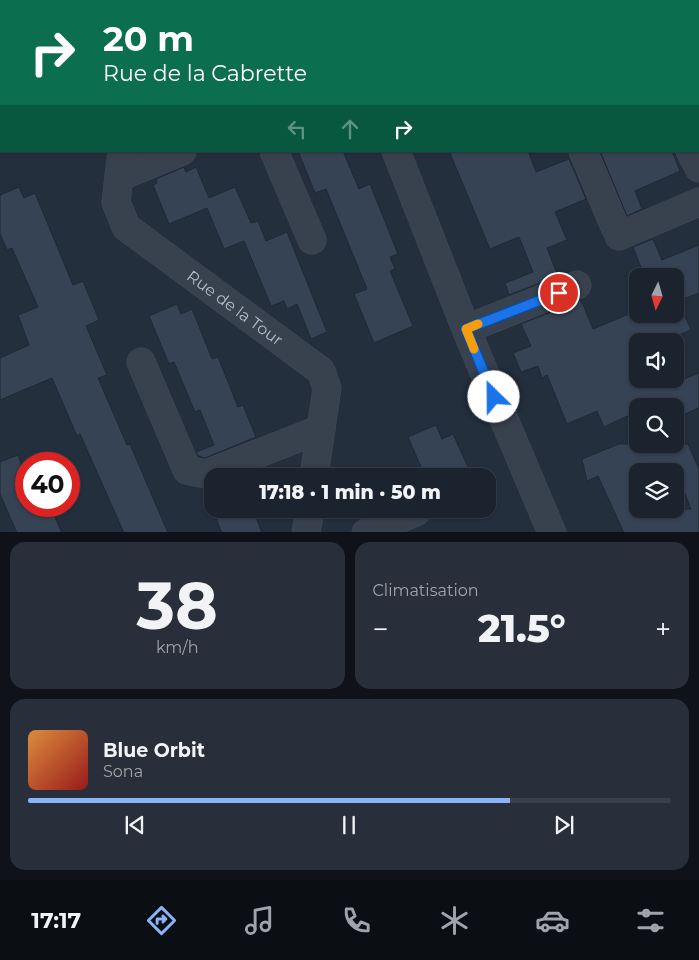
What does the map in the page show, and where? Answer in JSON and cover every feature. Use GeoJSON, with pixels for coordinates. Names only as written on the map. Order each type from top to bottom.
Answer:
{"type":"FeatureCollection","features":[{"type":"Feature","properties":{"kind":"street"},"geometry":{"type":"LineString","coordinates":[[121,164],[177,152]]}},
{"type":"Feature","properties":{"kind":"street"},"geometry":{"type":"LineString","coordinates":[[274,152],[312,240]]}},
{"type":"Feature","properties":{"kind":"street"},"geometry":{"type":"LineString","coordinates":[[396,152],[466,329],[552,532]]}},
{"type":"Feature","properties":{"kind":"street"},"geometry":{"type":"LineString","coordinates":[[583,152],[617,231],[699,202]]}},
{"type":"Feature","properties":{"kind":"street","name":"Rue de la Tour"},"geometry":{"type":"LineString","coordinates":[[121,164],[116,202],[126,227],[321,371],[327,388],[315,468]]}},
{"type":"Feature","properties":{"kind":"street"},"geometry":{"type":"LineString","coordinates":[[466,329],[578,285]]}},
{"type":"Feature","properties":{"kind":"street"},"geometry":{"type":"LineString","coordinates":[[141,362],[187,470],[206,474],[321,429]]}},
{"type":"Feature","properties":{"kind":"street"},"geometry":{"type":"LineString","coordinates":[[306,532],[308,518]]}},
{"type":"Feature","properties":{"kind":"street"},"geometry":{"type":"LineString","coordinates":[[366,532],[401,518]]}},
{"type":"Feature","properties":{"kind":"building"},"geometry":{"type":"Polygon","coordinates":[[[298,152],[343,152],[359,189],[370,184],[398,254],[390,257],[395,269],[390,271],[413,326],[374,343],[354,294],[367,289],[326,189],[315,193],[298,152]]]}},
{"type":"Feature","properties":{"kind":"building"},"geometry":{"type":"Polygon","coordinates":[[[449,152],[528,152],[536,172],[569,159],[586,199],[555,212],[567,240],[547,248],[558,276],[509,295],[505,283],[533,272],[519,237],[490,249],[449,152]]]}},
{"type":"Feature","properties":{"kind":"building"},"geometry":{"type":"Polygon","coordinates":[[[600,152],[672,152],[680,171],[635,191],[642,209],[627,216],[600,152]]]}},
{"type":"Feature","properties":{"kind":"building"},"geometry":{"type":"Polygon","coordinates":[[[184,167],[186,172],[196,167],[209,198],[235,187],[251,223],[258,221],[266,241],[287,232],[327,332],[311,339],[297,304],[287,309],[284,301],[271,306],[244,241],[224,249],[207,208],[169,224],[153,185],[157,183],[156,179],[184,167]]]}},
{"type":"Feature","properties":{"kind":"building"},"geometry":{"type":"Polygon","coordinates":[[[19,187],[24,198],[35,193],[73,285],[83,281],[99,320],[86,326],[107,375],[98,378],[127,445],[130,444],[168,532],[124,532],[80,434],[77,436],[52,378],[0,400],[0,358],[29,345],[18,315],[38,307],[12,248],[7,250],[0,234],[0,195],[19,187]]]}},
{"type":"Feature","properties":{"kind":"building"},"geometry":{"type":"Polygon","coordinates":[[[653,239],[662,260],[699,245],[699,293],[684,299],[684,268],[641,268],[633,247],[653,239]]]}},
{"type":"Feature","properties":{"kind":"building"},"geometry":{"type":"Polygon","coordinates":[[[581,300],[593,329],[629,314],[629,323],[684,323],[684,314],[691,330],[684,333],[629,333],[629,388],[684,388],[684,379],[699,373],[699,408],[684,414],[684,398],[629,398],[629,415],[604,427],[597,411],[567,424],[547,375],[542,378],[538,366],[521,372],[513,353],[531,346],[521,324],[581,300]]]}},
{"type":"Feature","properties":{"kind":"building"},"geometry":{"type":"Polygon","coordinates":[[[177,304],[181,314],[192,309],[212,359],[218,357],[238,407],[243,405],[256,437],[205,458],[198,456],[196,452],[214,445],[200,410],[195,412],[174,362],[169,364],[149,316],[177,304]]]}},
{"type":"Feature","properties":{"kind":"building"},"geometry":{"type":"Polygon","coordinates":[[[436,425],[442,439],[453,434],[468,468],[422,468],[408,437],[436,425]]]}},
{"type":"Feature","properties":{"kind":"building"},"geometry":{"type":"Polygon","coordinates":[[[619,444],[629,444],[629,453],[684,453],[684,444],[688,444],[699,469],[699,532],[624,532],[598,476],[587,481],[582,459],[619,444]]]}},
{"type":"Feature","properties":{"kind":"building"},"geometry":{"type":"Polygon","coordinates":[[[15,456],[15,517],[55,517],[62,532],[17,532],[0,494],[0,462],[15,456]]]}},
{"type":"Feature","properties":{"kind":"building"},"geometry":{"type":"Polygon","coordinates":[[[216,518],[256,518],[262,532],[222,532],[216,518]]]}},
{"type":"Feature","properties":{"kind":"slow traffic"},"geometry":{"type":"LineString","coordinates":[[474,349],[466,329],[478,324]]}},
{"type":"Feature","properties":{"kind":"route"},"geometry":{"type":"LineString","coordinates":[[494,397],[466,329],[559,293]]}}]}
